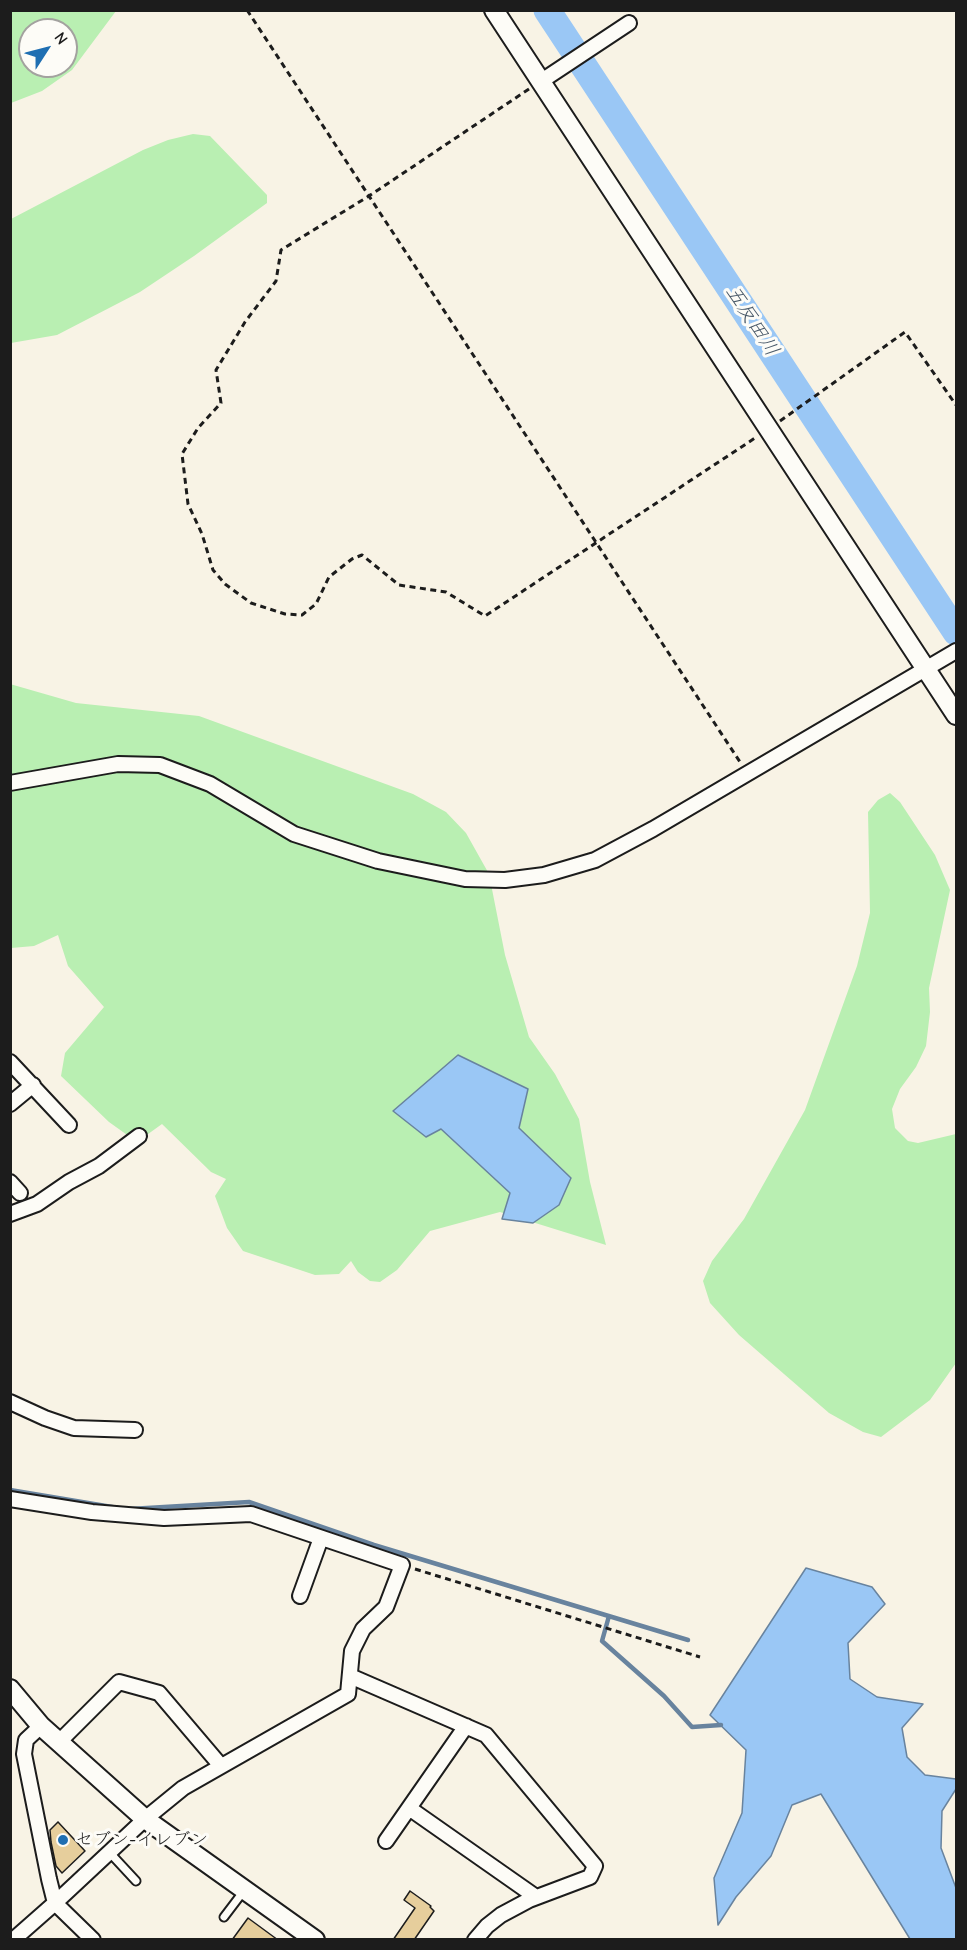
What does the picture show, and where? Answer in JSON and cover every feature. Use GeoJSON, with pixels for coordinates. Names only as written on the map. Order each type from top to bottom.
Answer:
{"type":"FeatureCollection","features":[{"type":"Feature","properties":{"kind":"street"},"geometry":{"type":"LineString","coordinates":[[494,10],[957,715]]}},
{"type":"Feature","properties":{"kind":"street"},"geometry":{"type":"LineString","coordinates":[[540,82],[629,22]]}},
{"type":"Feature","properties":{"kind":"street"},"geometry":{"type":"LineString","coordinates":[[11,781],[118,764],[160,765],[210,784],[294,834],[378,861],[465,879],[505,880],[544,875],[595,861],[957,651]]}},
{"type":"Feature","properties":{"kind":"street"},"geometry":{"type":"LineString","coordinates":[[10,1062],[69,1125]]}},
{"type":"Feature","properties":{"kind":"street"},"geometry":{"type":"LineString","coordinates":[[10,1104],[33,1085]]}},
{"type":"Feature","properties":{"kind":"street"},"geometry":{"type":"LineString","coordinates":[[10,1214],[37,1204],[69,1182],[99,1166],[139,1136]]}},
{"type":"Feature","properties":{"kind":"street"},"geometry":{"type":"LineString","coordinates":[[10,1182],[20,1193]]}},
{"type":"Feature","properties":{"kind":"street"},"geometry":{"type":"LineString","coordinates":[[10,1402],[74,1428],[135,1430]]}},
{"type":"Feature","properties":{"kind":"street"},"geometry":{"type":"LineString","coordinates":[[10,1499],[92,1512],[164,1518],[251,1514],[402,1565],[386,1607],[363,1629],[352,1651],[348,1694],[183,1788],[13,1940]]}},
{"type":"Feature","properties":{"kind":"street"},"geometry":{"type":"LineString","coordinates":[[300,1596],[321,1538]]}},
{"type":"Feature","properties":{"kind":"street"},"geometry":{"type":"LineString","coordinates":[[351,1676],[486,1735],[595,1866],[590,1877],[536,1897],[501,1915],[475,1940]]}},
{"type":"Feature","properties":{"kind":"street"},"geometry":{"type":"LineString","coordinates":[[59,1742],[119,1682],[159,1694],[221,1766]]}},
{"type":"Feature","properties":{"kind":"street"},"geometry":{"type":"LineString","coordinates":[[10,1689],[41,1726],[145,1820],[315,1940]]}},
{"type":"Feature","properties":{"kind":"street"},"geometry":{"type":"LineString","coordinates":[[41,1726],[26,1740],[24,1754],[55,1904],[93,1940]]}},
{"type":"Feature","properties":{"kind":"street"},"geometry":{"type":"LineString","coordinates":[[386,1841],[466,1726]]}},
{"type":"Feature","properties":{"kind":"street"},"geometry":{"type":"LineString","coordinates":[[410,1808],[536,1897]]}},
{"type":"Feature","properties":{"kind":"lane"},"geometry":{"type":"LineString","coordinates":[[110,1852],[136,1881]]}},
{"type":"Feature","properties":{"kind":"lane"},"geometry":{"type":"LineString","coordinates":[[224,1917],[245,1890]]}},
{"type":"Feature","properties":{"kind":"path"},"geometry":{"type":"LineString","coordinates":[[247,10],[748,774]]}},
{"type":"Feature","properties":{"kind":"path"},"geometry":{"type":"LineString","coordinates":[[540,82],[369,196],[281,250],[276,282],[245,322],[216,370],[221,403],[198,428],[182,454],[188,504],[202,534],[213,570],[225,584],[251,603],[285,615],[302,615],[316,604],[329,577],[352,559],[362,555],[399,585],[446,592],[485,616],[769,429],[905,332],[957,405]]}},
{"type":"Feature","properties":{"kind":"path"},"geometry":{"type":"LineString","coordinates":[[402,1565],[700,1657]]}},
{"type":"Feature","properties":{"kind":"green space"},"geometry":{"type":"Polygon","coordinates":[[[11,10],[116,10],[78,62],[78,18],[18,18],[18,78],[61,78],[42,91],[11,103],[11,10]]]}},
{"type":"Feature","properties":{"kind":"green space"},"geometry":{"type":"Polygon","coordinates":[[[193,134],[210,136],[267,195],[267,203],[140,292],[57,335],[11,343],[11,219],[143,150],[168,140],[193,134]]]}},
{"type":"Feature","properties":{"kind":"green space"},"geometry":{"type":"Polygon","coordinates":[[[10,684],[76,703],[199,716],[413,794],[446,812],[466,833],[489,874],[505,955],[529,1037],[555,1074],[579,1119],[590,1182],[606,1245],[500,1212],[430,1231],[397,1270],[380,1282],[370,1281],[358,1272],[351,1261],[339,1274],[315,1275],[243,1251],[227,1228],[215,1196],[226,1179],[211,1172],[162,1124],[137,1142],[109,1122],[61,1076],[65,1053],[104,1007],[68,966],[58,935],[34,946],[11,948],[10,684]]]}},
{"type":"Feature","properties":{"kind":"green space"},"geometry":{"type":"Polygon","coordinates":[[[890,793],[900,802],[935,855],[950,890],[929,988],[930,1012],[926,1046],[916,1067],[900,1089],[892,1109],[895,1128],[908,1141],[918,1143],[956,1134],[956,1363],[930,1400],[881,1437],[863,1432],[829,1413],[739,1335],[710,1303],[703,1281],[712,1261],[744,1219],[805,1110],[857,966],[870,913],[868,812],[878,800],[890,793]]]}},
{"type":"Feature","properties":{"kind":"water"},"geometry":{"type":"Polygon","coordinates":[[[458,1055],[528,1089],[519,1128],[571,1178],[559,1205],[533,1223],[502,1219],[510,1193],[441,1129],[426,1137],[393,1111],[458,1055]]]}},
{"type":"Feature","properties":{"kind":"water"},"geometry":{"type":"Polygon","coordinates":[[[806,1568],[872,1587],[885,1604],[848,1643],[850,1679],[877,1697],[923,1704],[902,1728],[907,1757],[925,1775],[956,1779],[956,1789],[942,1811],[941,1848],[956,1888],[956,1939],[910,1939],[821,1794],[792,1805],[771,1856],[736,1897],[718,1925],[714,1878],[742,1813],[746,1750],[710,1715],[806,1568]]]}},
{"type":"Feature","properties":{"kind":"building","name":"セブン-イレブン"},"geometry":{"type":"Polygon","coordinates":[[[58,1822],[85,1851],[62,1873],[56,1866],[50,1830],[58,1822]]]}},
{"type":"Feature","properties":{"kind":"building"},"geometry":{"type":"Polygon","coordinates":[[[410,1891],[431,1906],[434,1911],[414,1940],[393,1940],[415,1908],[404,1900],[410,1891]]]}},
{"type":"Feature","properties":{"kind":"building"},"geometry":{"type":"Polygon","coordinates":[[[248,1918],[278,1940],[232,1940],[248,1918]]]}},
{"type":"Feature","properties":{"kind":"waterway","name":"五反田川"},"geometry":{"type":"LineString","coordinates":[[547,10],[956,632]]}},
{"type":"Feature","properties":{"kind":"waterway"},"geometry":{"type":"LineString","coordinates":[[10,1490],[118,1508]]}},
{"type":"Feature","properties":{"kind":"waterway"},"geometry":{"type":"LineString","coordinates":[[130,1509],[249,1502],[374,1545],[688,1640]]}},
{"type":"Feature","properties":{"kind":"waterway"},"geometry":{"type":"LineString","coordinates":[[609,1616],[602,1641],[664,1696],[692,1727],[721,1725]]}},
{"type":"Feature","properties":{"kind":"place","name":"セブン-イレブン"},"geometry":{"type":"Point","coordinates":[63,1840]}}]}
